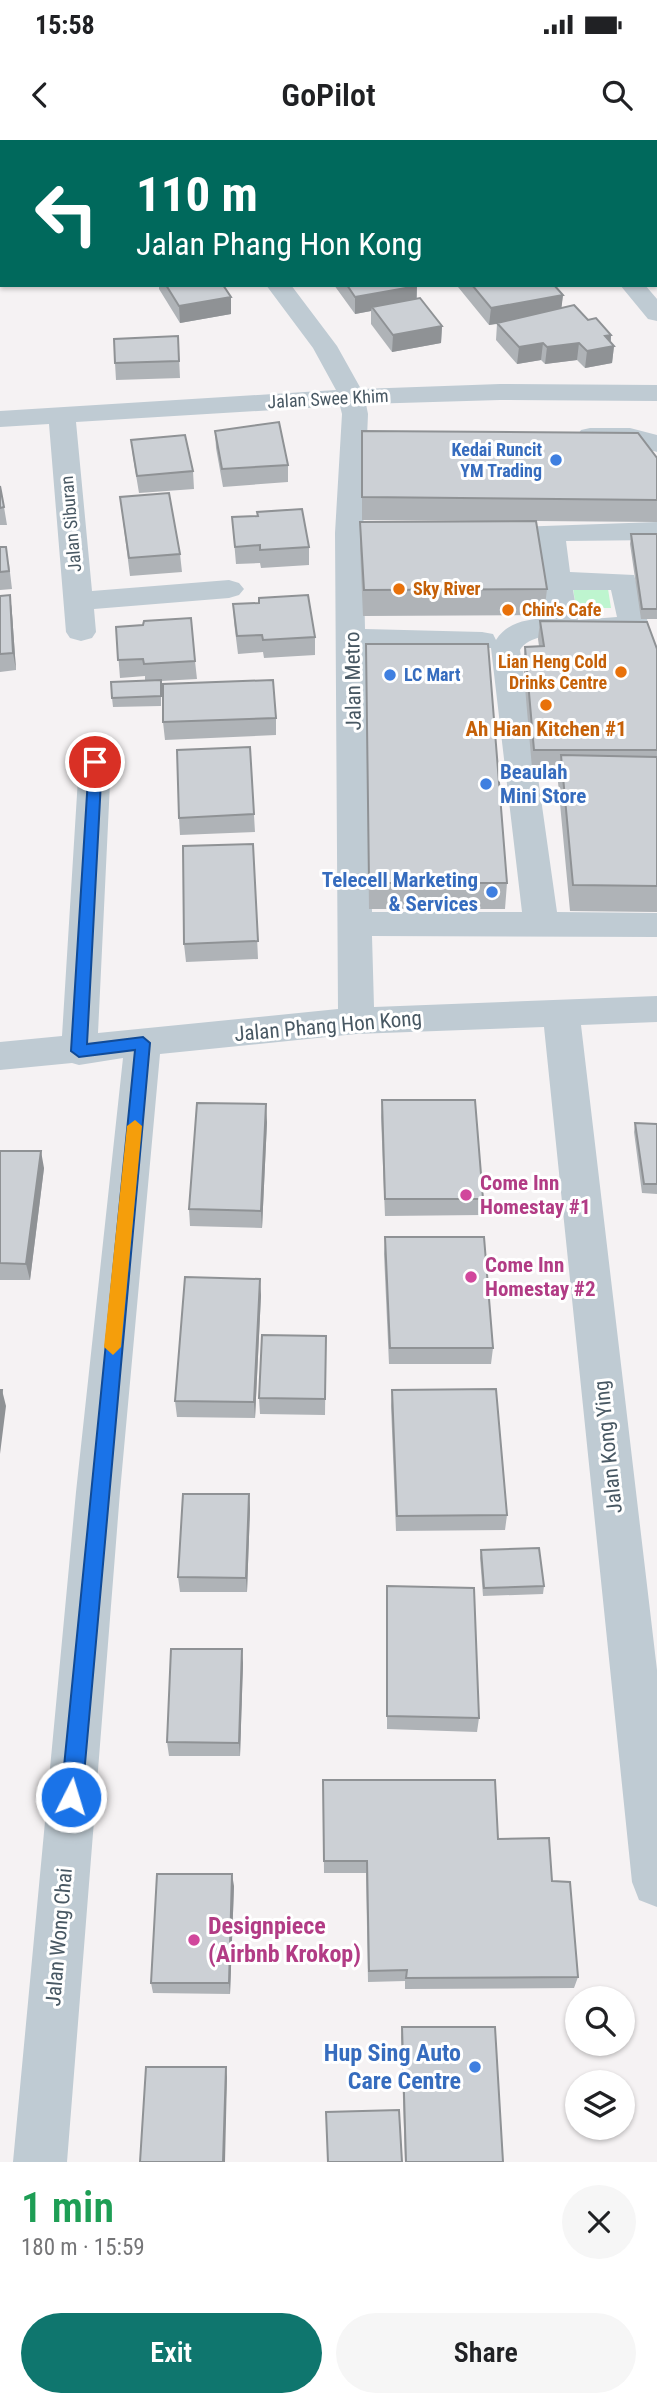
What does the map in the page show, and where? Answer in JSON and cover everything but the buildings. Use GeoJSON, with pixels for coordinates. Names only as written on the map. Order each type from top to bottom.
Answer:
{"type":"FeatureCollection","features":[{"type":"Feature","properties":{"kind":"street"},"geometry":{"type":"LineString","coordinates":[[279,287],[341,371],[352,397]]}},
{"type":"Feature","properties":{"kind":"street"},"geometry":{"type":"LineString","coordinates":[[634,287],[657,314]]}},
{"type":"Feature","properties":{"kind":"street","name":"Jalan Swee Khim"},"geometry":{"type":"LineString","coordinates":[[0,419],[352,397],[499,392],[657,393]]}},
{"type":"Feature","properties":{"kind":"street","name":"Jalan Metro"},"geometry":{"type":"LineString","coordinates":[[352,397],[367,439],[363,533],[352,638],[356,1021]]}},
{"type":"Feature","properties":{"kind":"street","name":"Jalan Siburan"},"geometry":{"type":"LineString","coordinates":[[62,416],[81,632]]}},
{"type":"Feature","properties":{"kind":"street"},"geometry":{"type":"LineString","coordinates":[[561,437],[630,436],[657,444]]}},
{"type":"Feature","properties":{"kind":"street"},"geometry":{"type":"LineString","coordinates":[[497,533],[657,531]]}},
{"type":"Feature","properties":{"kind":"street"},"geometry":{"type":"LineString","coordinates":[[550,533],[564,627]]}},
{"type":"Feature","properties":{"kind":"street"},"geometry":{"type":"LineString","coordinates":[[541,924],[505,650],[514,635],[533,628],[634,626],[624,581],[558,581]]}},
{"type":"Feature","properties":{"kind":"street"},"geometry":{"type":"LineString","coordinates":[[78,601],[229,589]]}},
{"type":"Feature","properties":{"kind":"street"},"geometry":{"type":"LineString","coordinates":[[352,638],[482,641]]}},
{"type":"Feature","properties":{"kind":"street"},"geometry":{"type":"LineString","coordinates":[[79,1051],[95,762]]}},
{"type":"Feature","properties":{"kind":"street"},"geometry":{"type":"LineString","coordinates":[[356,924],[657,925]]}},
{"type":"Feature","properties":{"kind":"street","name":"Jalan Phang Hon Kong"},"geometry":{"type":"LineString","coordinates":[[0,1056],[79,1051],[356,1021],[657,1009]]}},
{"type":"Feature","properties":{"kind":"street","name":"Jalan Kong Ying"},"geometry":{"type":"LineString","coordinates":[[561,1013],[657,1882]]}},
{"type":"Feature","properties":{"kind":"street","name":"Jalan Wong Chai"},"geometry":{"type":"LineString","coordinates":[[40,2162],[98,1492],[143,1043]]}},
{"type":"Feature","properties":{"kind":"green space"},"geometry":{"type":"Polygon","coordinates":[[[573,588],[608,589],[611,608],[576,608],[573,588]]]}},
{"type":"Feature","properties":{"kind":"slow traffic"},"geometry":{"type":"LineString","coordinates":[[113,1347],[135,1126]]}},
{"type":"Feature","properties":{"kind":"place","name":"Kedai Runcit YM Trading"},"geometry":{"type":"Point","coordinates":[556,460]}},
{"type":"Feature","properties":{"kind":"place","name":"Sky River"},"geometry":{"type":"Point","coordinates":[399,589]}},
{"type":"Feature","properties":{"kind":"place","name":"Chin's Cafe"},"geometry":{"type":"Point","coordinates":[508,610]}},
{"type":"Feature","properties":{"kind":"place","name":"Lian Heng Cold Drinks Centre"},"geometry":{"type":"Point","coordinates":[621,672]}},
{"type":"Feature","properties":{"kind":"place","name":"LC Mart"},"geometry":{"type":"Point","coordinates":[390,675]}},
{"type":"Feature","properties":{"kind":"place","name":"Ah Hian Kitchen #1"},"geometry":{"type":"Point","coordinates":[546,705]}},
{"type":"Feature","properties":{"kind":"place","name":"Beaulah Mini Store"},"geometry":{"type":"Point","coordinates":[486,784]}},
{"type":"Feature","properties":{"kind":"place","name":"Telecell Marketing & Services"},"geometry":{"type":"Point","coordinates":[492,892]}},
{"type":"Feature","properties":{"kind":"place","name":"Come Inn Homestay #1"},"geometry":{"type":"Point","coordinates":[466,1195]}},
{"type":"Feature","properties":{"kind":"place","name":"Come Inn Homestay #2"},"geometry":{"type":"Point","coordinates":[471,1277]}},
{"type":"Feature","properties":{"kind":"place","name":"Designpiece (Airbnb Krokop)"},"geometry":{"type":"Point","coordinates":[194,1940]}},
{"type":"Feature","properties":{"kind":"place","name":"Hup Sing Auto Care Centre"},"geometry":{"type":"Point","coordinates":[475,2067]}},
{"type":"Feature","properties":{"kind":"route"},"geometry":{"type":"LineString","coordinates":[[71,1797],[98,1492],[143,1043],[79,1051],[95,762]]}}]}
